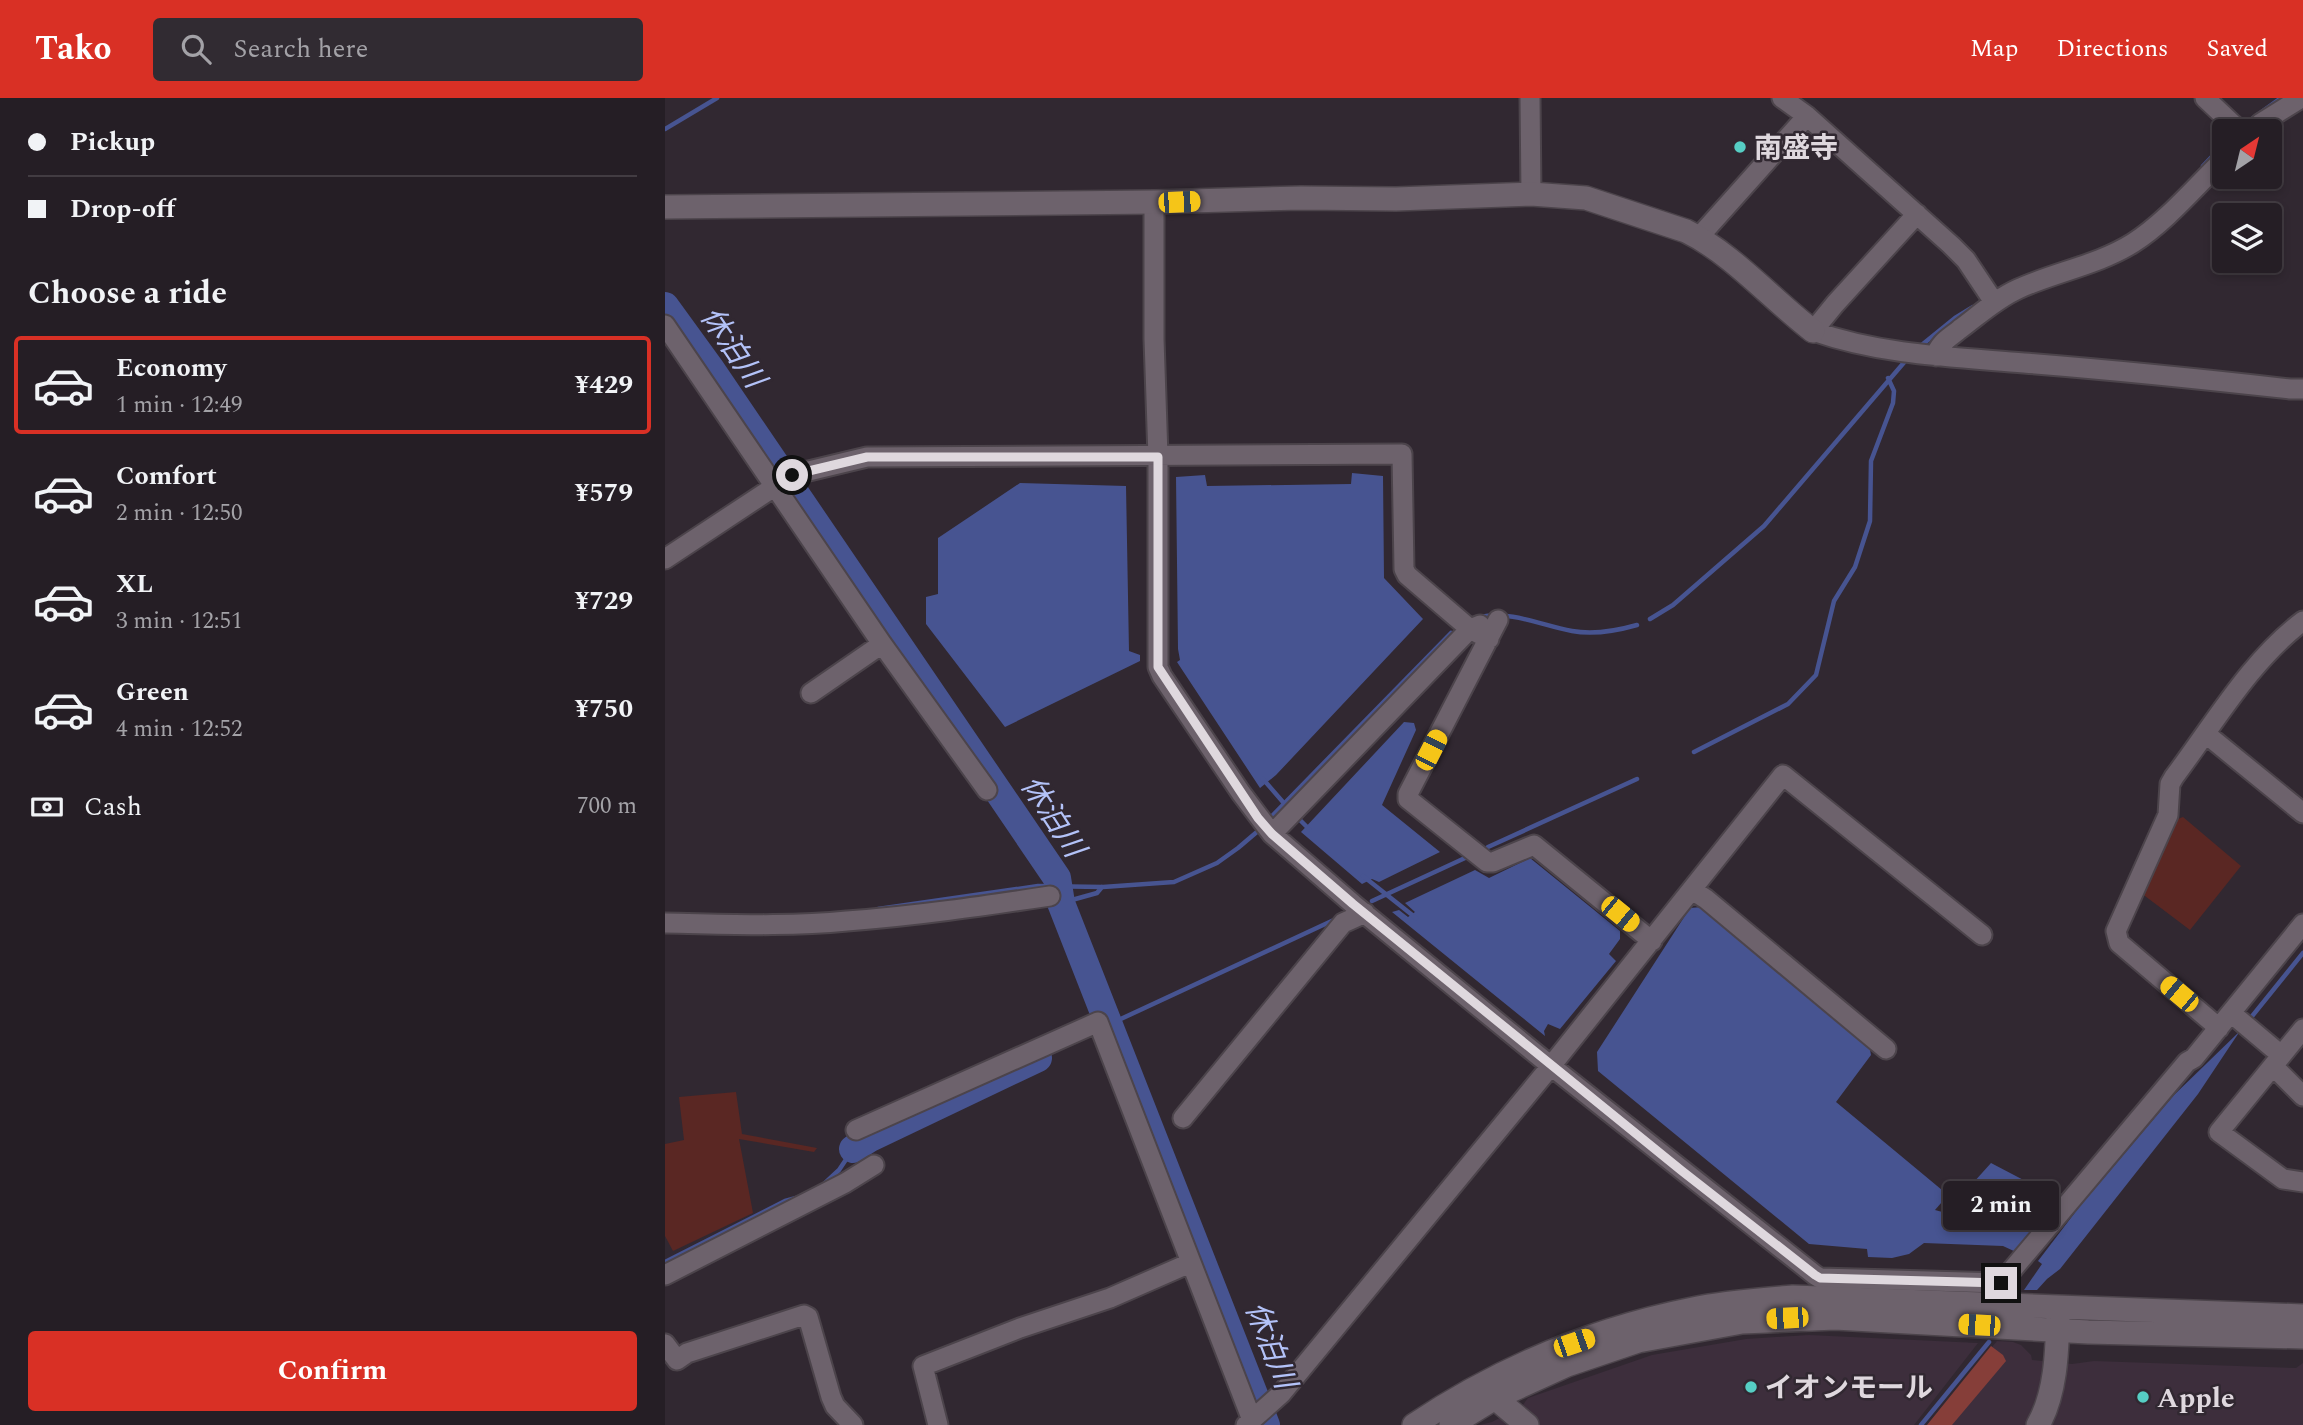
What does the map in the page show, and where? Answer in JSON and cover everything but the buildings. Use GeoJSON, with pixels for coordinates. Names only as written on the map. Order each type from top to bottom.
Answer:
{"type":"FeatureCollection","features":[{"type":"Feature","properties":{"kind":"street"},"geometry":{"type":"LineString","coordinates":[[1530,98],[1531,194]]}},
{"type":"Feature","properties":{"kind":"street"},"geometry":{"type":"LineString","coordinates":[[1782,98],[1807,116],[1966,260],[1994,302]]}},
{"type":"Feature","properties":{"kind":"street"},"geometry":{"type":"LineString","coordinates":[[2205,98],[2227,119]]}},
{"type":"Feature","properties":{"kind":"street"},"geometry":{"type":"LineString","coordinates":[[2267,119],[2301,98]]}},
{"type":"Feature","properties":{"kind":"street"},"geometry":{"type":"LineString","coordinates":[[1699,237],[1807,116]]}},
{"type":"Feature","properties":{"kind":"street"},"geometry":{"type":"LineString","coordinates":[[1936,356],[1940,345],[1994,302],[2065,270],[2109,257],[2132,244],[2212,171]]}},
{"type":"Feature","properties":{"kind":"street"},"geometry":{"type":"LineString","coordinates":[[665,207],[1396,199],[1531,194],[1586,198],[1699,237],[1717,248],[1813,331],[1882,350],[2290,390],[2303,389]]}},
{"type":"Feature","properties":{"kind":"street"},"geometry":{"type":"LineString","coordinates":[[1154,202],[1158,667],[1241,793],[1272,834],[1551,1066],[1748,1224],[1820,1288],[2003,1304],[2303,1316]]}},
{"type":"Feature","properties":{"kind":"street"},"geometry":{"type":"LineString","coordinates":[[1813,331],[1917,214]]}},
{"type":"Feature","properties":{"kind":"street"},"geometry":{"type":"LineString","coordinates":[[665,325],[782,481],[882,644],[987,790]]}},
{"type":"Feature","properties":{"kind":"street"},"geometry":{"type":"LineString","coordinates":[[665,559],[782,481],[867,457],[1402,454],[1404,569],[1407,575],[1471,629]]}},
{"type":"Feature","properties":{"kind":"street"},"geometry":{"type":"LineString","coordinates":[[1272,834],[1471,629],[1498,620],[1408,794],[1408,799],[1487,862],[1534,845],[1652,940]]}},
{"type":"Feature","properties":{"kind":"street"},"geometry":{"type":"LineString","coordinates":[[2303,621],[2285,635],[2246,680],[2170,784],[2168,816],[2116,931],[2119,943],[2229,1020],[2256,1034],[2303,1097]]}},
{"type":"Feature","properties":{"kind":"street"},"geometry":{"type":"LineString","coordinates":[[811,693],[882,644]]}},
{"type":"Feature","properties":{"kind":"street"},"geometry":{"type":"LineString","coordinates":[[2206,734],[2303,813]]}},
{"type":"Feature","properties":{"kind":"street"},"geometry":{"type":"LineString","coordinates":[[856,1130],[1098,1022],[1190,1263],[1256,1416],[1281,1394],[1551,1066],[1783,775],[1982,935]]}},
{"type":"Feature","properties":{"kind":"street"},"geometry":{"type":"LineString","coordinates":[[1692,890],[1886,1049]]}},
{"type":"Feature","properties":{"kind":"street"},"geometry":{"type":"LineString","coordinates":[[665,923],[776,925],[846,922],[1050,896]]}},
{"type":"Feature","properties":{"kind":"street"},"geometry":{"type":"LineString","coordinates":[[1183,1118],[1343,923],[1365,913]]}},
{"type":"Feature","properties":{"kind":"street"},"geometry":{"type":"LineString","coordinates":[[1414,1425],[1498,1376],[1574,1343],[1613,1329],[1716,1304],[1793,1297],[1820,1288],[2001,1283],[2187,1062],[2195,1058],[2229,1020],[2303,925]]}},
{"type":"Feature","properties":{"kind":"street"},"geometry":{"type":"LineString","coordinates":[[2303,1029],[2219,1132],[2283,1179],[2303,1182]]}},
{"type":"Feature","properties":{"kind":"street"},"geometry":{"type":"LineString","coordinates":[[665,1275],[845,1183],[874,1165]]}},
{"type":"Feature","properties":{"kind":"street"},"geometry":{"type":"LineString","coordinates":[[938,1425],[923,1366],[1020,1328],[1110,1298],[1190,1263]]}},
{"type":"Feature","properties":{"kind":"street"},"geometry":{"type":"LineString","coordinates":[[2038,1425],[2047,1406],[2051,1387],[2059,1307]]}},
{"type":"Feature","properties":{"kind":"street"},"geometry":{"type":"LineString","coordinates":[[665,1344],[677,1360],[687,1353],[804,1315],[808,1317],[835,1406],[853,1425]]}},
{"type":"Feature","properties":{"kind":"street"},"geometry":{"type":"LineString","coordinates":[[1451,1425],[1495,1398],[1567,1365],[1639,1341],[1742,1322],[1835,1318],[2058,1330],[2303,1337]]}},
{"type":"Feature","properties":{"kind":"street"},"geometry":{"type":"LineString","coordinates":[[1495,1398],[1527,1425]]}},
{"type":"Feature","properties":{"kind":"shaded area"},"geometry":{"type":"Polygon","coordinates":[[[2183,817],[2241,866],[2190,930],[2141,893],[2175,820],[2183,817]]]}},
{"type":"Feature","properties":{"kind":"shaded area"},"geometry":{"type":"Polygon","coordinates":[[[736,1092],[742,1134],[817,1148],[814,1152],[739,1139],[753,1213],[673,1251],[665,1236],[665,1144],[684,1140],[679,1097],[736,1092]]]}},
{"type":"Feature","properties":{"kind":"shaded area","name":"イオンモール"},"geometry":{"type":"Polygon","coordinates":[[[1809,1335],[1978,1343],[1914,1425],[1480,1425],[1492,1422],[1522,1406],[1528,1398],[1652,1355],[1746,1339],[1809,1335]]]}},
{"type":"Feature","properties":{"kind":"shaded area","name":"イオンモール"},"geometry":{"type":"Polygon","coordinates":[[[1997,1341],[2021,1345],[2031,1355],[2032,1360],[2072,1364],[2094,1361],[2296,1368],[2303,1363],[2303,1425],[1927,1425],[1997,1341]]]}},
{"type":"Feature","properties":{"kind":"shaded area"},"geometry":{"type":"Polygon","coordinates":[[[1991,1346],[2003,1355],[2006,1361],[1952,1425],[1927,1425],[1991,1346]]]}},
{"type":"Feature","properties":{"kind":"water"},"geometry":{"type":"Polygon","coordinates":[[[1352,473],[1383,476],[1384,578],[1423,619],[1276,775],[1260,788],[1177,662],[1180,660],[1176,477],[1205,475],[1207,486],[1351,484],[1352,473]]]}},
{"type":"Feature","properties":{"kind":"water"},"geometry":{"type":"Polygon","coordinates":[[[1020,483],[1126,486],[1129,651],[1140,655],[1140,661],[1005,727],[926,624],[926,597],[938,594],[938,538],[1020,483]]]}},
{"type":"Feature","properties":{"kind":"water"},"geometry":{"type":"Polygon","coordinates":[[[1404,722],[1414,723],[1416,730],[1382,805],[1440,852],[1379,882],[1372,879],[1362,884],[1301,832],[1404,722]]]}},
{"type":"Feature","properties":{"kind":"water"},"geometry":{"type":"Polygon","coordinates":[[[1530,858],[1620,931],[1620,939],[1609,954],[1616,961],[1560,1029],[1548,1024],[1544,1031],[1545,1036],[1392,912],[1399,910],[1408,917],[1415,912],[1405,903],[1475,870],[1489,878],[1530,858]]]}},
{"type":"Feature","properties":{"kind":"water"},"geometry":{"type":"Polygon","coordinates":[[[1702,907],[1869,1044],[1871,1055],[1836,1102],[1948,1195],[1935,1210],[1946,1213],[1991,1163],[2056,1197],[2055,1204],[2016,1252],[2003,1246],[1924,1243],[1909,1254],[1892,1258],[1868,1257],[1867,1249],[1809,1244],[1598,1071],[1597,1052],[1690,908],[1702,907]]]}},
{"type":"Feature","properties":{"kind":"water"},"geometry":{"type":"Polygon","coordinates":[[[2240,1031],[2198,1094],[2060,1269],[2037,1290],[2024,1290],[2042,1264],[2038,1261],[2080,1206],[2174,1095],[2240,1031]]]}},
{"type":"Feature","properties":{"kind":"waterway"},"geometry":{"type":"LineString","coordinates":[[665,129],[717,98]]}},
{"type":"Feature","properties":{"kind":"waterway"},"geometry":{"type":"LineString","coordinates":[[2252,119],[2281,98]]}},
{"type":"Feature","properties":{"kind":"waterway"},"geometry":{"type":"LineString","coordinates":[[2203,166],[2212,157]]}},
{"type":"Feature","properties":{"kind":"waterway","name":"休泊川"},"geometry":{"type":"LineString","coordinates":[[665,306],[1057,878],[1061,903],[1266,1425]]}},
{"type":"Feature","properties":{"kind":"waterway"},"geometry":{"type":"LineString","coordinates":[[1918,348],[1973,307]]}},
{"type":"Feature","properties":{"kind":"waterway"},"geometry":{"type":"LineString","coordinates":[[1650,619],[1673,605],[1764,526],[1907,359]]}},
{"type":"Feature","properties":{"kind":"waterway"},"geometry":{"type":"LineString","coordinates":[[1694,752],[1788,704],[1816,675],[1834,601],[1855,567],[1870,521],[1871,461],[1893,403],[1894,391],[1888,378]]}},
{"type":"Feature","properties":{"kind":"waterway"},"geometry":{"type":"LineString","coordinates":[[1480,617],[1515,617],[1588,633],[1637,625]]}},
{"type":"Feature","properties":{"kind":"waterway"},"geometry":{"type":"LineString","coordinates":[[1273,815],[1451,633]]}},
{"type":"Feature","properties":{"kind":"waterway"},"geometry":{"type":"LineString","coordinates":[[1263,779],[1289,809]]}},
{"type":"Feature","properties":{"kind":"waterway"},"geometry":{"type":"LineString","coordinates":[[1488,847],[1637,779]]}},
{"type":"Feature","properties":{"kind":"waterway"},"geometry":{"type":"LineString","coordinates":[[1295,815],[1309,829]]}},
{"type":"Feature","properties":{"kind":"waterway"},"geometry":{"type":"LineString","coordinates":[[878,909],[1038,886],[1103,887],[1174,882],[1217,863],[1258,831]]}},
{"type":"Feature","properties":{"kind":"waterway"},"geometry":{"type":"LineString","coordinates":[[1372,901],[1465,858]]}},
{"type":"Feature","properties":{"kind":"waterway"},"geometry":{"type":"LineString","coordinates":[[1363,876],[1416,918]]}},
{"type":"Feature","properties":{"kind":"waterway"},"geometry":{"type":"LineString","coordinates":[[1061,903],[1097,893],[1102,887]]}},
{"type":"Feature","properties":{"kind":"waterway"},"geometry":{"type":"LineString","coordinates":[[1110,1024],[1336,919]]}},
{"type":"Feature","properties":{"kind":"waterway"},"geometry":{"type":"LineString","coordinates":[[2249,1020],[2303,953]]}},
{"type":"Feature","properties":{"kind":"waterway"},"geometry":{"type":"LineString","coordinates":[[853,1149],[870,1138],[1038,1058]]}},
{"type":"Feature","properties":{"kind":"waterway"},"geometry":{"type":"LineString","coordinates":[[825,1183],[839,1170],[853,1149]]}},
{"type":"Feature","properties":{"kind":"waterway"},"geometry":{"type":"LineString","coordinates":[[665,1262],[785,1201],[796,1198]]}},
{"type":"Feature","properties":{"kind":"waterway"},"geometry":{"type":"LineString","coordinates":[[1921,1425],[1989,1342]]}},
{"type":"Feature","properties":{"kind":"place","name":"南盛寺"},"geometry":{"type":"Point","coordinates":[1740,147]}},
{"type":"Feature","properties":{"kind":"place","name":"イオンモール"},"geometry":{"type":"Point","coordinates":[1751,1387]}},
{"type":"Feature","properties":{"kind":"place","name":"Apple"},"geometry":{"type":"Point","coordinates":[2143,1397]}},
{"type":"Feature","properties":{"kind":"route"},"geometry":{"type":"LineString","coordinates":[[792,475],[867,457],[1158,457],[1158,667],[1258,818],[1272,834],[1551,1066],[1815,1275],[1820,1278],[2001,1283]]}}]}
